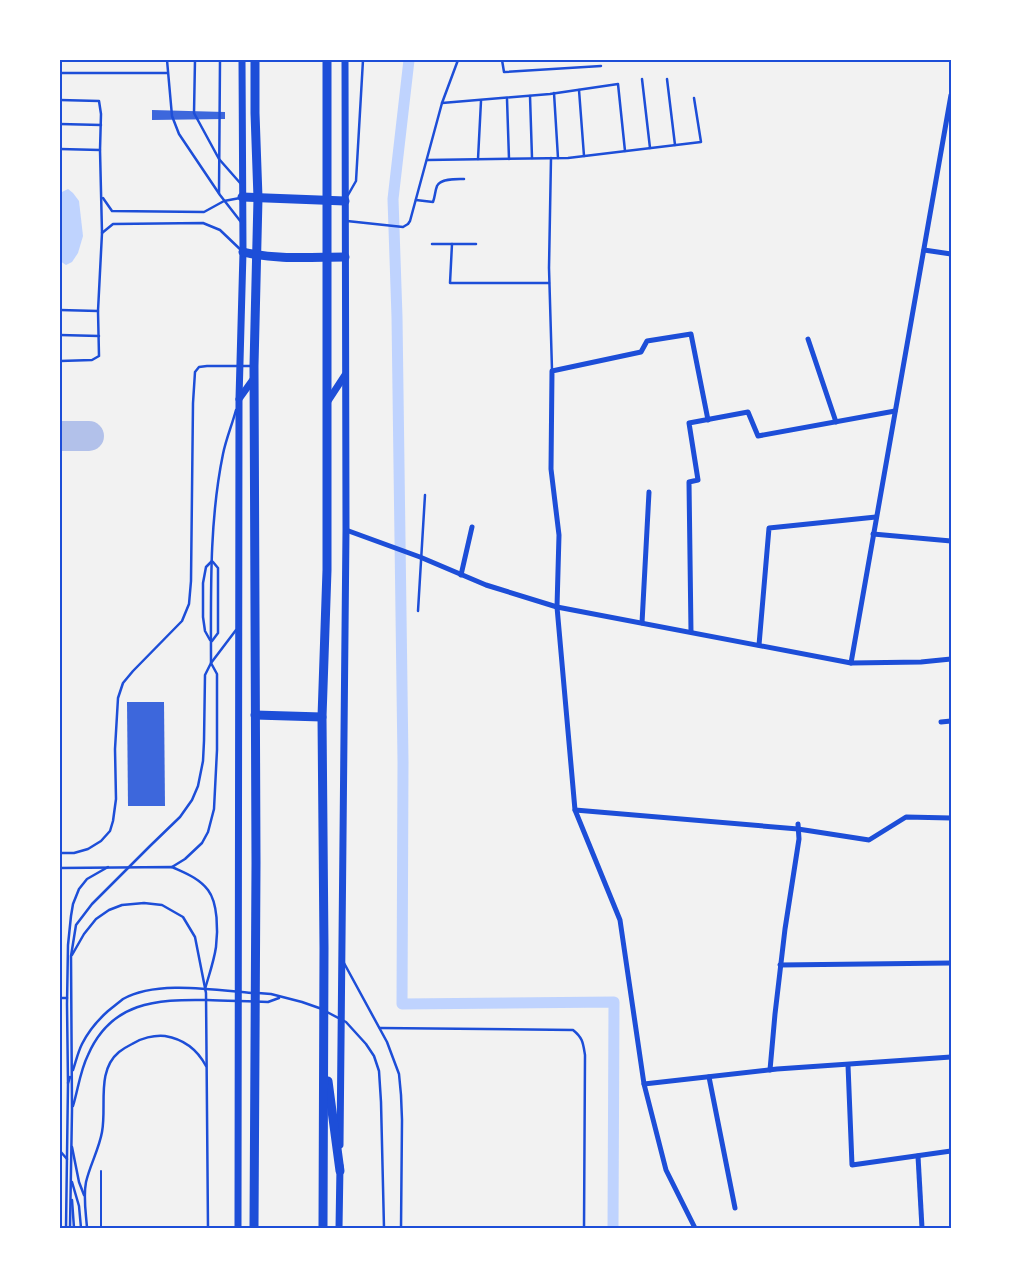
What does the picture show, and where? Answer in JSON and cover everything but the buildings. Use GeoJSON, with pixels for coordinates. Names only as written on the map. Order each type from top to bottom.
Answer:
{"type":"FeatureCollection","features":[{"type":"Feature","properties":{"kind":"highway"},"geometry":{"type":"LineString","coordinates":[[254,1228],[256,883],[254,366],[258,255],[255,60]]}},
{"type":"Feature","properties":{"kind":"highway"},"geometry":{"type":"LineString","coordinates":[[323,1228],[322,717],[328,401],[327,60]]}},
{"type":"Feature","properties":{"kind":"highway"},"geometry":{"type":"LineString","coordinates":[[242,197],[345,201]]}},
{"type":"Feature","properties":{"kind":"highway"},"geometry":{"type":"LineString","coordinates":[[243,252],[292,257],[345,257]]}},
{"type":"Feature","properties":{"kind":"highway"},"geometry":{"type":"LineString","coordinates":[[255,715],[322,717]]}},
{"type":"Feature","properties":{"kind":"highway"},"geometry":{"type":"LineString","coordinates":[[323,1046],[340,1171]]}},
{"type":"Feature","properties":{"kind":"main road"},"geometry":{"type":"LineString","coordinates":[[238,1228],[239,399],[243,252],[242,60]]}},
{"type":"Feature","properties":{"kind":"main road"},"geometry":{"type":"LineString","coordinates":[[339,1228],[346,530],[345,60]]}},
{"type":"Feature","properties":{"kind":"main road"},"geometry":{"type":"LineString","coordinates":[[328,401],[345,375]]}},
{"type":"Feature","properties":{"kind":"main road"},"geometry":{"type":"LineString","coordinates":[[239,399],[254,378]]}},
{"type":"Feature","properties":{"kind":"street"},"geometry":{"type":"LineString","coordinates":[[851,663],[951,95]]}},
{"type":"Feature","properties":{"kind":"street"},"geometry":{"type":"LineString","coordinates":[[924,250],[951,254]]}},
{"type":"Feature","properties":{"kind":"street"},"geometry":{"type":"LineString","coordinates":[[695,1228],[666,1170],[644,1084],[620,920],[574,810],[557,607],[559,535],[551,468],[552,371],[641,352],[648,341],[691,334],[708,420]]}},
{"type":"Feature","properties":{"kind":"street"},"geometry":{"type":"LineString","coordinates":[[808,339],[836,422]]}},
{"type":"Feature","properties":{"kind":"street"},"geometry":{"type":"LineString","coordinates":[[691,632],[689,482],[698,480],[689,424],[748,412],[758,436],[895,412]]}},
{"type":"Feature","properties":{"kind":"street"},"geometry":{"type":"LineString","coordinates":[[642,623],[649,492]]}},
{"type":"Feature","properties":{"kind":"street"},"geometry":{"type":"LineString","coordinates":[[759,645],[769,528],[876,517]]}},
{"type":"Feature","properties":{"kind":"street"},"geometry":{"type":"LineString","coordinates":[[461,575],[472,527]]}},
{"type":"Feature","properties":{"kind":"street"},"geometry":{"type":"LineString","coordinates":[[346,530],[420,557],[486,586],[557,607],[851,663],[922,662],[951,659]]}},
{"type":"Feature","properties":{"kind":"street"},"geometry":{"type":"LineString","coordinates":[[873,534],[951,541]]}},
{"type":"Feature","properties":{"kind":"street"},"geometry":{"type":"LineString","coordinates":[[941,722],[951,721]]}},
{"type":"Feature","properties":{"kind":"street"},"geometry":{"type":"LineString","coordinates":[[574,810],[798,826],[869,840],[906,817],[951,818]]}},
{"type":"Feature","properties":{"kind":"street"},"geometry":{"type":"LineString","coordinates":[[770,1070],[774,1014],[784,929],[799,839],[798,826]]}},
{"type":"Feature","properties":{"kind":"street"},"geometry":{"type":"LineString","coordinates":[[780,965],[951,963]]}},
{"type":"Feature","properties":{"kind":"street"},"geometry":{"type":"LineString","coordinates":[[644,1084],[770,1070],[951,1057]]}},
{"type":"Feature","properties":{"kind":"street"},"geometry":{"type":"LineString","coordinates":[[848,1065],[852,1165],[951,1151]]}},
{"type":"Feature","properties":{"kind":"street"},"geometry":{"type":"LineString","coordinates":[[709,1076],[735,1208]]}},
{"type":"Feature","properties":{"kind":"street"},"geometry":{"type":"LineString","coordinates":[[918,1156],[922,1228]]}},
{"type":"Feature","properties":{"kind":"lane"},"geometry":{"type":"LineString","coordinates":[[167,60],[172,116],[179,134],[224,201],[242,223]]}},
{"type":"Feature","properties":{"kind":"lane"},"geometry":{"type":"LineString","coordinates":[[195,60],[194,113],[219,159],[242,186]]}},
{"type":"Feature","properties":{"kind":"lane"},"geometry":{"type":"LineString","coordinates":[[220,60],[220,195]]}},
{"type":"Feature","properties":{"kind":"lane"},"geometry":{"type":"LineString","coordinates":[[345,201],[356,181],[363,60]]}},
{"type":"Feature","properties":{"kind":"lane"},"geometry":{"type":"LineString","coordinates":[[345,221],[403,227],[408,224],[442,104],[458,60]]}},
{"type":"Feature","properties":{"kind":"lane"},"geometry":{"type":"LineString","coordinates":[[502,60],[504,72],[601,66]]}},
{"type":"Feature","properties":{"kind":"lane"},"geometry":{"type":"LineString","coordinates":[[60,73],[167,72]]}},
{"type":"Feature","properties":{"kind":"lane"},"geometry":{"type":"LineString","coordinates":[[642,79],[650,148]]}},
{"type":"Feature","properties":{"kind":"lane"},"geometry":{"type":"LineString","coordinates":[[667,79],[675,145]]}},
{"type":"Feature","properties":{"kind":"lane"},"geometry":{"type":"LineString","coordinates":[[442,104],[554,94],[618,84],[625,151]]}},
{"type":"Feature","properties":{"kind":"lane"},"geometry":{"type":"LineString","coordinates":[[578,90],[584,156]]}},
{"type":"Feature","properties":{"kind":"lane"},"geometry":{"type":"LineString","coordinates":[[554,94],[558,158]]}},
{"type":"Feature","properties":{"kind":"lane"},"geometry":{"type":"LineString","coordinates":[[530,96],[532,158]]}},
{"type":"Feature","properties":{"kind":"lane"},"geometry":{"type":"LineString","coordinates":[[507,98],[509,159]]}},
{"type":"Feature","properties":{"kind":"lane"},"geometry":{"type":"LineString","coordinates":[[427,160],[558,158],[702,142],[694,98]]}},
{"type":"Feature","properties":{"kind":"lane"},"geometry":{"type":"LineString","coordinates":[[60,100],[98,102],[101,114],[102,197],[98,311],[99,356],[92,360],[60,361]]}},
{"type":"Feature","properties":{"kind":"lane"},"geometry":{"type":"LineString","coordinates":[[478,159],[481,100]]}},
{"type":"Feature","properties":{"kind":"lane"},"geometry":{"type":"LineString","coordinates":[[60,124],[101,125]]}},
{"type":"Feature","properties":{"kind":"lane"},"geometry":{"type":"LineString","coordinates":[[60,149],[100,150]]}},
{"type":"Feature","properties":{"kind":"lane"},"geometry":{"type":"LineString","coordinates":[[551,158],[550,283],[552,371]]}},
{"type":"Feature","properties":{"kind":"lane"},"geometry":{"type":"LineString","coordinates":[[416,200],[433,202],[437,186],[440,182],[464,178]]}},
{"type":"Feature","properties":{"kind":"lane"},"geometry":{"type":"LineString","coordinates":[[102,197],[112,210],[204,212],[224,201],[242,197]]}},
{"type":"Feature","properties":{"kind":"lane"},"geometry":{"type":"LineString","coordinates":[[102,233],[113,224],[203,223],[220,230],[243,252]]}},
{"type":"Feature","properties":{"kind":"lane"},"geometry":{"type":"LineString","coordinates":[[432,244],[476,244]]}},
{"type":"Feature","properties":{"kind":"lane"},"geometry":{"type":"LineString","coordinates":[[452,244],[450,283],[550,283]]}},
{"type":"Feature","properties":{"kind":"lane"},"geometry":{"type":"LineString","coordinates":[[60,310],[98,311]]}},
{"type":"Feature","properties":{"kind":"lane"},"geometry":{"type":"LineString","coordinates":[[60,335],[99,336]]}},
{"type":"Feature","properties":{"kind":"lane"},"geometry":{"type":"LineString","coordinates":[[60,853],[74,853],[88,849],[101,841],[110,831],[116,799],[115,749],[118,698],[123,683],[182,621],[189,604],[195,372],[199,367],[207,366],[254,366]]}},
{"type":"Feature","properties":{"kind":"lane"},"geometry":{"type":"LineString","coordinates":[[172,867],[185,859],[202,843],[208,832],[214,809],[217,750],[217,674],[211,663],[212,561],[216,505],[223,454],[239,399]]}},
{"type":"Feature","properties":{"kind":"lane"},"geometry":{"type":"LineString","coordinates":[[418,611],[425,495]]}},
{"type":"Feature","properties":{"kind":"lane"},"geometry":{"type":"LineString","coordinates":[[211,642],[218,633],[218,568],[212,561]]}},
{"type":"Feature","properties":{"kind":"lane"},"geometry":{"type":"LineString","coordinates":[[211,642],[205,631],[203,617],[203,583],[206,567],[212,561]]}},
{"type":"Feature","properties":{"kind":"lane"},"geometry":{"type":"LineString","coordinates":[[70,1228],[72,1110],[71,956],[76,925],[92,904],[180,817],[192,800],[198,786],[203,761],[205,675],[211,663],[239,627]]}},
{"type":"Feature","properties":{"kind":"lane"},"geometry":{"type":"LineString","coordinates":[[60,868],[172,867],[199,881],[209,891],[215,906],[216,948],[205,990]]}},
{"type":"Feature","properties":{"kind":"lane"},"geometry":{"type":"LineString","coordinates":[[66,1228],[68,1118],[67,998],[68,945],[71,916],[79,889],[87,879],[108,868]]}},
{"type":"Feature","properties":{"kind":"lane"},"geometry":{"type":"LineString","coordinates":[[71,956],[84,934],[96,919],[109,910],[122,905],[144,903],[162,905],[183,917],[196,937],[205,990],[208,1228]]}},
{"type":"Feature","properties":{"kind":"lane"},"geometry":{"type":"LineString","coordinates":[[342,958],[380,1028],[394,1057],[399,1074],[401,1095],[401,1228]]}},
{"type":"Feature","properties":{"kind":"lane"},"geometry":{"type":"LineString","coordinates":[[68,1084],[83,1043],[100,1018],[124,999],[143,992],[187,988],[271,994],[318,1006],[346,1022],[366,1044],[374,1056],[379,1071],[384,1228]]}},
{"type":"Feature","properties":{"kind":"lane"},"geometry":{"type":"LineString","coordinates":[[72,1110],[88,1055],[95,1041],[112,1021],[122,1015],[155,1002],[179,1000],[268,1002],[280,997]]}},
{"type":"Feature","properties":{"kind":"lane"},"geometry":{"type":"LineString","coordinates":[[60,998],[67,998]]}},
{"type":"Feature","properties":{"kind":"lane"},"geometry":{"type":"LineString","coordinates":[[60,1004],[67,1004]]}},
{"type":"Feature","properties":{"kind":"lane"},"geometry":{"type":"LineString","coordinates":[[380,1028],[573,1030],[580,1036],[585,1054],[584,1228]]}},
{"type":"Feature","properties":{"kind":"lane"},"geometry":{"type":"LineString","coordinates":[[87,1228],[85,1197],[88,1177],[103,1129],[104,1083],[106,1072],[117,1053],[140,1040],[156,1036],[166,1036],[180,1040],[188,1045],[200,1056],[207,1067]]}},
{"type":"Feature","properties":{"kind":"lane"},"geometry":{"type":"LineString","coordinates":[[68,1118],[76,1168],[85,1197]]}},
{"type":"Feature","properties":{"kind":"lane"},"geometry":{"type":"LineString","coordinates":[[60,1151],[67,1158],[74,1228]]}},
{"type":"Feature","properties":{"kind":"lane"},"geometry":{"type":"LineString","coordinates":[[70,1178],[79,1206],[81,1228]]}},
{"type":"Feature","properties":{"kind":"path"},"geometry":{"type":"LineString","coordinates":[[101,1171],[101,1228]]}},
{"type":"Feature","properties":{"kind":"water"},"geometry":{"type":"Polygon","coordinates":[[[68,189],[79,201],[83,236],[78,253],[72,262],[66,265],[60,261],[60,193],[68,189]]]}},
{"type":"Feature","properties":{"kind":"waterway"},"geometry":{"type":"LineString","coordinates":[[409,60],[393,199],[397,317],[403,762],[402,1004],[614,1002],[613,1228]]}},
{"type":"Feature","properties":{"kind":"taxiway"},"geometry":{"type":"LineString","coordinates":[[60,436],[89,436]]}}]}
